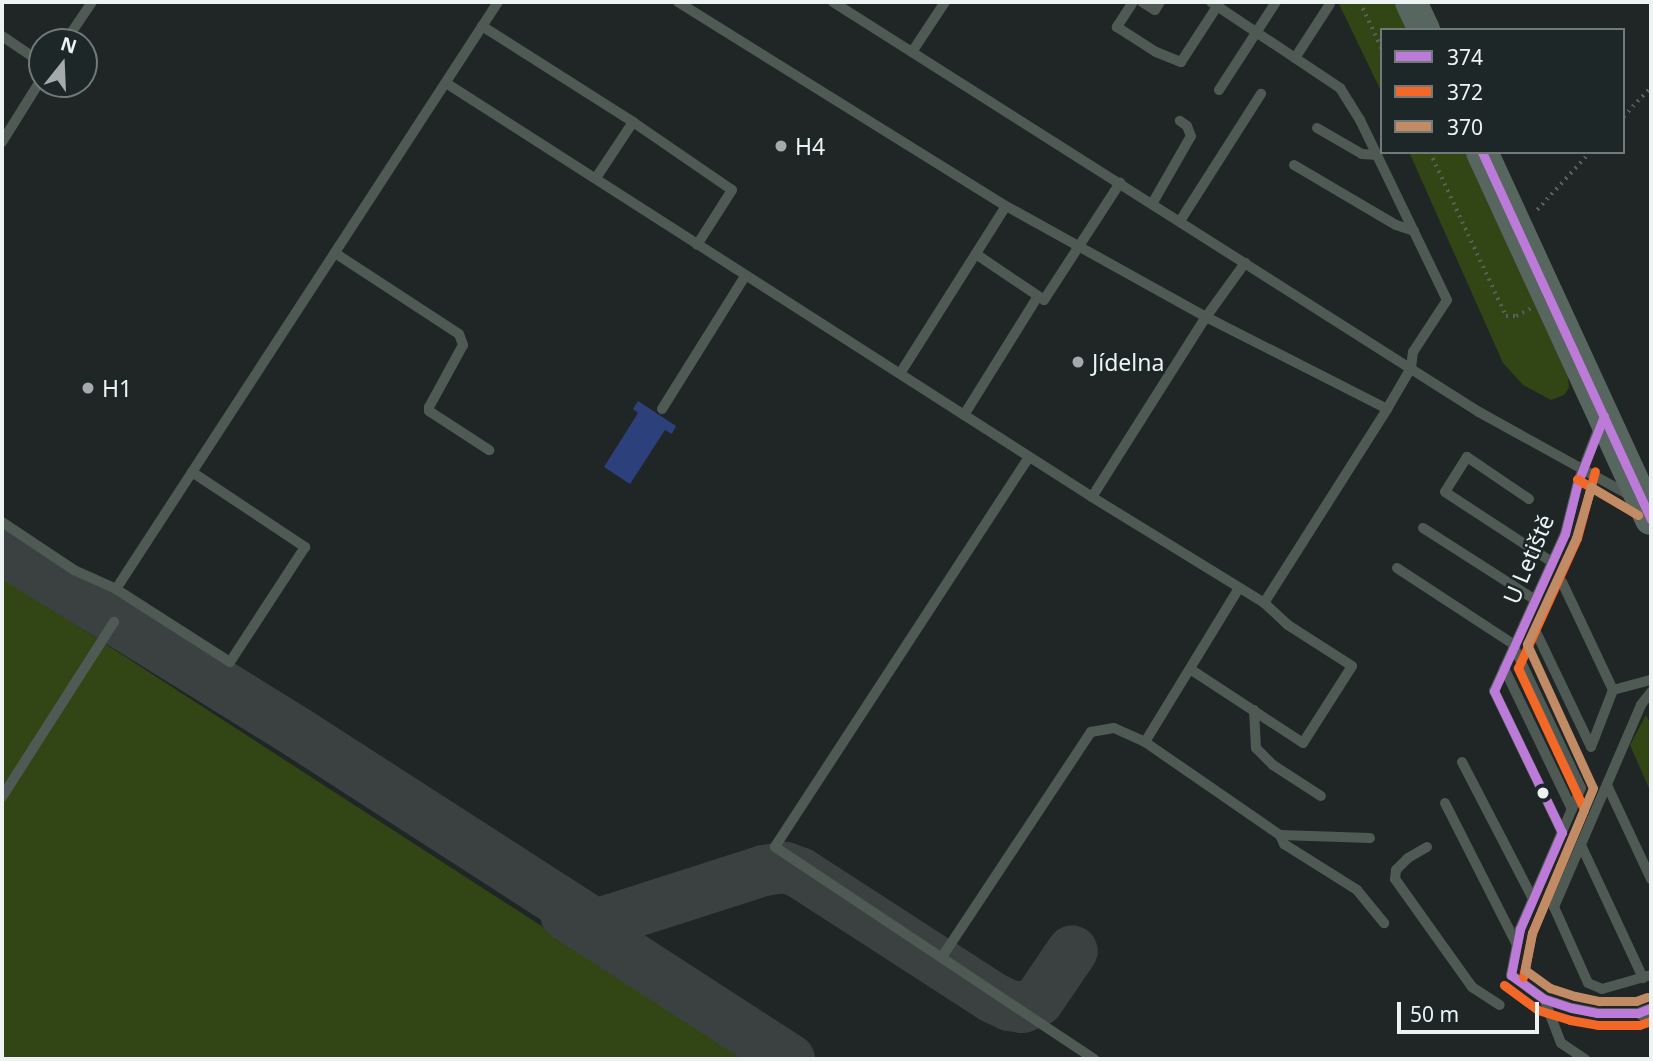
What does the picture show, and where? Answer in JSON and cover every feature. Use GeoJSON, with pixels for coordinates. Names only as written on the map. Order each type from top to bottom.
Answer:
{"type":"FeatureCollection","features":[{"type":"Feature","properties":{"kind":"main road"},"geometry":{"type":"LineString","coordinates":[[1411,2],[1423,28]]}},
{"type":"Feature","properties":{"kind":"main road"},"geometry":{"type":"LineString","coordinates":[[1483,154],[1648,511]]}},
{"type":"Feature","properties":{"kind":"lane"},"geometry":{"type":"LineString","coordinates":[[74,28],[92,2]]}},
{"type":"Feature","properties":{"kind":"lane"},"geometry":{"type":"LineString","coordinates":[[116,589],[498,2]]}},
{"type":"Feature","properties":{"kind":"lane"},"geometry":{"type":"LineString","coordinates":[[678,2],[1006,206],[1206,317],[1387,409]]}},
{"type":"Feature","properties":{"kind":"lane"},"geometry":{"type":"LineString","coordinates":[[833,2],[1479,412],[1583,468],[1648,511]]}},
{"type":"Feature","properties":{"kind":"lane"},"geometry":{"type":"LineString","coordinates":[[912,52],[945,2]]}},
{"type":"Feature","properties":{"kind":"lane"},"geometry":{"type":"LineString","coordinates":[[1133,2],[1116,27],[1156,52],[1181,62],[1216,3],[1340,88],[1377,155],[1447,300],[1413,352],[1411,368],[1387,409],[1264,603]]}},
{"type":"Feature","properties":{"kind":"lane"},"geometry":{"type":"LineString","coordinates":[[1142,2],[1155,10],[1160,2]]}},
{"type":"Feature","properties":{"kind":"lane"},"geometry":{"type":"LineString","coordinates":[[1219,90],[1276,2]]}},
{"type":"Feature","properties":{"kind":"lane"},"geometry":{"type":"LineString","coordinates":[[1295,58],[1330,4]]}},
{"type":"Feature","properties":{"kind":"lane"},"geometry":{"type":"LineString","coordinates":[[482,26],[633,122],[732,190],[697,245]]}},
{"type":"Feature","properties":{"kind":"lane"},"geometry":{"type":"LineString","coordinates":[[2,37],[28,54]]}},
{"type":"Feature","properties":{"kind":"lane"},"geometry":{"type":"LineString","coordinates":[[446,83],[745,276],[901,372],[1091,497],[1264,603],[1288,625],[1352,666],[1303,743],[1190,668]]}},
{"type":"Feature","properties":{"kind":"lane"},"geometry":{"type":"LineString","coordinates":[[1180,221],[1261,94]]}},
{"type":"Feature","properties":{"kind":"lane"},"geometry":{"type":"LineString","coordinates":[[2,142],[30,98]]}},
{"type":"Feature","properties":{"kind":"lane"},"geometry":{"type":"LineString","coordinates":[[1152,204],[1191,136],[1187,126],[1180,121]]}},
{"type":"Feature","properties":{"kind":"lane"},"geometry":{"type":"LineString","coordinates":[[596,178],[633,122]]}},
{"type":"Feature","properties":{"kind":"lane"},"geometry":{"type":"LineString","coordinates":[[1317,128],[1362,154],[1377,155]]}},
{"type":"Feature","properties":{"kind":"lane"},"geometry":{"type":"LineString","coordinates":[[1294,165],[1396,225],[1413,231]]}},
{"type":"Feature","properties":{"kind":"lane"},"geometry":{"type":"LineString","coordinates":[[976,254],[1044,300],[1119,183]]}},
{"type":"Feature","properties":{"kind":"lane"},"geometry":{"type":"LineString","coordinates":[[901,372],[1006,206]]}},
{"type":"Feature","properties":{"kind":"lane"},"geometry":{"type":"LineString","coordinates":[[335,253],[459,334],[463,345],[429,411],[489,450]]}},
{"type":"Feature","properties":{"kind":"lane"},"geometry":{"type":"LineString","coordinates":[[1091,497],[1206,317],[1245,263]]}},
{"type":"Feature","properties":{"kind":"lane"},"geometry":{"type":"LineString","coordinates":[[662,409],[745,276]]}},
{"type":"Feature","properties":{"kind":"lane"},"geometry":{"type":"LineString","coordinates":[[964,415],[1038,296]]}},
{"type":"Feature","properties":{"kind":"lane","name":"U Letiště"},"geometry":{"type":"LineString","coordinates":[[1562,832],[1494,691],[1565,534],[1583,468],[1604,416]]}},
{"type":"Feature","properties":{"kind":"lane"},"geometry":{"type":"LineString","coordinates":[[1029,457],[775,847],[1094,1059]]}},
{"type":"Feature","properties":{"kind":"lane"},"geometry":{"type":"LineString","coordinates":[[1529,499],[1468,457],[1445,492],[1552,562]]}},
{"type":"Feature","properties":{"kind":"lane"},"geometry":{"type":"LineString","coordinates":[[2,522],[74,570],[116,589],[230,662],[305,547],[192,472]]}},
{"type":"Feature","properties":{"kind":"lane"},"geometry":{"type":"LineString","coordinates":[[1423,528],[1534,599]]}},
{"type":"Feature","properties":{"kind":"lane"},"geometry":{"type":"LineString","coordinates":[[1397,568],[1513,644],[1581,788],[1533,899],[1517,945],[1511,975],[1544,999],[1598,1013],[1639,1013],[1651,1008]]}},
{"type":"Feature","properties":{"kind":"lane"},"geometry":{"type":"LineString","coordinates":[[1536,632],[1591,747],[1613,690],[1562,582]]}},
{"type":"Feature","properties":{"kind":"lane"},"geometry":{"type":"LineString","coordinates":[[1145,743],[1239,588]]}},
{"type":"Feature","properties":{"kind":"lane"},"geometry":{"type":"LineString","coordinates":[[2,797],[114,622]]}},
{"type":"Feature","properties":{"kind":"lane"},"geometry":{"type":"LineString","coordinates":[[1504,668],[1572,809]]}},
{"type":"Feature","properties":{"kind":"lane"},"geometry":{"type":"LineString","coordinates":[[1613,690],[1651,680]]}},
{"type":"Feature","properties":{"kind":"lane"},"geometry":{"type":"LineString","coordinates":[[1581,845],[1647,977],[1602,989],[1588,983],[1554,907],[1607,785],[1642,705],[1651,692]]}},
{"type":"Feature","properties":{"kind":"lane"},"geometry":{"type":"LineString","coordinates":[[1254,710],[1256,748],[1273,765],[1321,796]]}},
{"type":"Feature","properties":{"kind":"lane"},"geometry":{"type":"LineString","coordinates":[[942,957],[1091,732],[1114,728],[1145,743],[1280,835],[1284,844],[1357,890],[1384,923]]}},
{"type":"Feature","properties":{"kind":"lane"},"geometry":{"type":"LineString","coordinates":[[1462,762],[1533,899]]}},
{"type":"Feature","properties":{"kind":"lane"},"geometry":{"type":"LineString","coordinates":[[1607,785],[1651,879]]}},
{"type":"Feature","properties":{"kind":"lane"},"geometry":{"type":"LineString","coordinates":[[1445,803],[1517,945]]}},
{"type":"Feature","properties":{"kind":"lane"},"geometry":{"type":"LineString","coordinates":[[1280,835],[1370,838]]}},
{"type":"Feature","properties":{"kind":"lane"},"geometry":{"type":"LineString","coordinates":[[1427,847],[1408,858],[1396,870],[1395,879],[1472,987],[1500,1005]]}},
{"type":"Feature","properties":{"kind":"lane"},"geometry":{"type":"LineString","coordinates":[[1544,999],[1561,1043],[1585,1059]]}},
{"type":"Feature","properties":{"kind":"lane"},"geometry":{"type":"LineString","coordinates":[[1639,1013],[1651,1021]]}},
{"type":"Feature","properties":{"kind":"path"},"geometry":{"type":"LineString","coordinates":[[1360,2],[1380,44]]}},
{"type":"Feature","properties":{"kind":"path"},"geometry":{"type":"LineString","coordinates":[[1625,115],[1651,87]]}},
{"type":"Feature","properties":{"kind":"path"},"geometry":{"type":"LineString","coordinates":[[1431,154],[1506,316],[1516,316],[1548,299]]}},
{"type":"Feature","properties":{"kind":"path"},"geometry":{"type":"LineString","coordinates":[[1535,212],[1588,154]]}},
{"type":"Feature","properties":{"kind":"green space"},"geometry":{"type":"Polygon","coordinates":[[[1338,2],[1397,2],[1409,28],[1380,28],[1380,89],[1338,2]]]}},
{"type":"Feature","properties":{"kind":"green space"},"geometry":{"type":"Polygon","coordinates":[[[1410,154],[1467,154],[1567,365],[1569,388],[1564,395],[1551,400],[1523,385],[1503,363],[1410,154]]]}},
{"type":"Feature","properties":{"kind":"green space"},"geometry":{"type":"Polygon","coordinates":[[[2,577],[747,1059],[2,1059],[2,577]]]}},
{"type":"Feature","properties":{"kind":"green space"},"geometry":{"type":"Polygon","coordinates":[[[1646,715],[1651,725],[1651,793],[1630,745],[1646,715]]]}},
{"type":"Feature","properties":{"kind":"water"},"geometry":{"type":"Polygon","coordinates":[[[638,401],[676,426],[672,434],[665,430],[630,484],[604,467],[638,413],[633,409],[638,401]]]}},
{"type":"Feature","properties":{"kind":"taxiway"},"geometry":{"type":"LineString","coordinates":[[2,549],[297,732],[595,924],[763,870],[785,867],[799,872],[992,997],[1009,1005],[1022,1007],[1038,1000],[1072,950]]}},
{"type":"Feature","properties":{"kind":"taxiway"},"geometry":{"type":"LineString","coordinates":[[565,914],[789,1059]]}},
{"type":"Feature","properties":{"kind":"transit line","name":"374"},"geometry":{"type":"LineString","coordinates":[[1483,154],[1651,519]]}},
{"type":"Feature","properties":{"kind":"transit line","name":"374"},"geometry":{"type":"LineString","coordinates":[[1494,691],[1565,534],[1578,482],[1604,416]]}},
{"type":"Feature","properties":{"kind":"transit line","name":"372"},"geometry":{"type":"LineString","coordinates":[[1523,977],[1532,933],[1584,809],[1518,668],[1577,538],[1595,471]]}},
{"type":"Feature","properties":{"kind":"transit line","name":"372"},"geometry":{"type":"LineString","coordinates":[[1577,479],[1638,515]]}},
{"type":"Feature","properties":{"kind":"transit line","name":"370"},"geometry":{"type":"LineString","coordinates":[[1638,515],[1591,487],[1576,538],[1527,644],[1593,788],[1532,933],[1525,970],[1550,988],[1575,996],[1599,1001],[1636,1001],[1647,997]]}},
{"type":"Feature","properties":{"kind":"transit line","name":"374"},"geometry":{"type":"LineString","coordinates":[[1494,691],[1562,832],[1520,929],[1511,975],[1544,999],[1572,1008],[1598,1013],[1638,1013],[1651,1008]]}},
{"type":"Feature","properties":{"kind":"transit line","name":"372"},"geometry":{"type":"LineString","coordinates":[[1504,985],[1538,1010],[1570,1020],[1598,1025],[1639,1025],[1651,1021]]}},
{"type":"Feature","properties":{"kind":"place","name":"H4"},"geometry":{"type":"Point","coordinates":[781,146]}},
{"type":"Feature","properties":{"kind":"place","name":"Jídelna"},"geometry":{"type":"Point","coordinates":[1078,362]}},
{"type":"Feature","properties":{"kind":"place","name":"H1"},"geometry":{"type":"Point","coordinates":[88,388]}}]}
